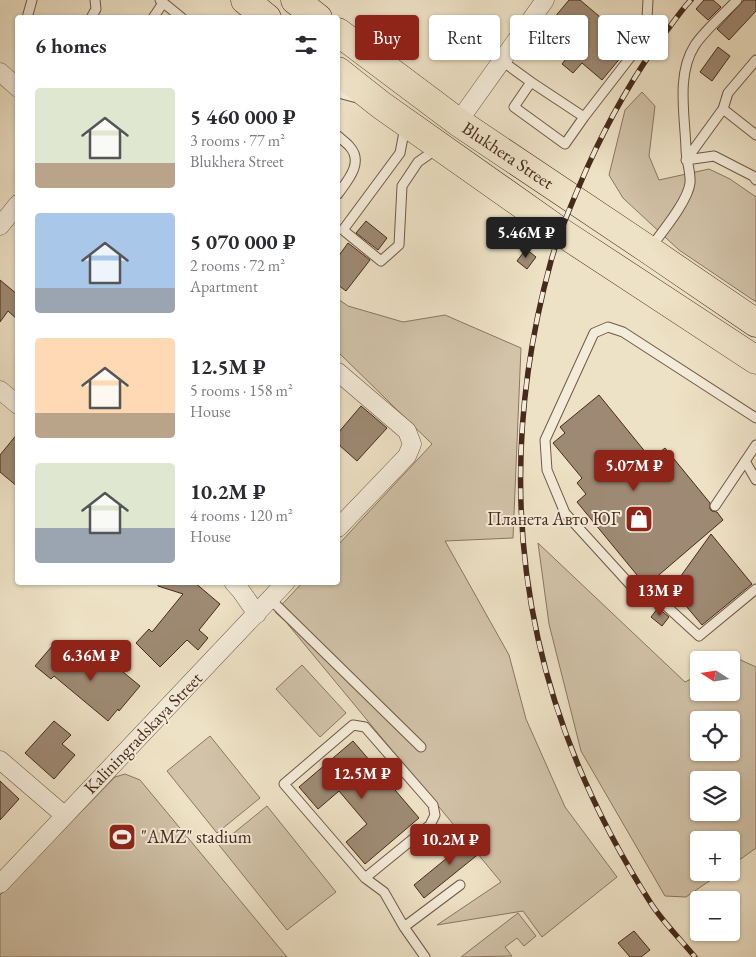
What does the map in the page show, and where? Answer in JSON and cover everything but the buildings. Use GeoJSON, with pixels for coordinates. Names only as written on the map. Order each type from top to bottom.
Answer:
{"type":"FeatureCollection","features":[{"type":"Feature","properties":{"kind":"main road"},"geometry":{"type":"LineString","coordinates":[[245,0],[263,15]]}},
{"type":"Feature","properties":{"kind":"main road"},"geometry":{"type":"LineString","coordinates":[[295,0],[314,15]]}},
{"type":"Feature","properties":{"kind":"main road","name":"Blukhera Street"},"geometry":{"type":"LineString","coordinates":[[340,34],[458,122],[756,324]]}},
{"type":"Feature","properties":{"kind":"main road","name":"Blukhera Street"},"geometry":{"type":"LineString","coordinates":[[340,73],[381,105],[561,232],[756,360]]}},
{"type":"Feature","properties":{"kind":"street"},"geometry":{"type":"LineString","coordinates":[[458,122],[545,0]]}},
{"type":"Feature","properties":{"kind":"street"},"geometry":{"type":"LineString","coordinates":[[0,72],[15,85]]}},
{"type":"Feature","properties":{"kind":"street"},"geometry":{"type":"LineString","coordinates":[[0,226],[15,208]]}},
{"type":"Feature","properties":{"kind":"street"},"geometry":{"type":"LineString","coordinates":[[340,374],[407,431],[412,444],[407,456],[340,526]]}},
{"type":"Feature","properties":{"kind":"street"},"geometry":{"type":"LineString","coordinates":[[0,390],[15,402]]}},
{"type":"Feature","properties":{"kind":"street"},"geometry":{"type":"LineString","coordinates":[[236,585],[257,614]]}},
{"type":"Feature","properties":{"kind":"street","name":"Kaliningradskaya Street"},"geometry":{"type":"LineString","coordinates":[[0,884],[283,585]]}},
{"type":"Feature","properties":{"kind":"street"},"geometry":{"type":"LineString","coordinates":[[0,760],[64,815]]}},
{"type":"Feature","properties":{"kind":"lane"},"geometry":{"type":"LineString","coordinates":[[28,15],[32,0]]}},
{"type":"Feature","properties":{"kind":"lane"},"geometry":{"type":"LineString","coordinates":[[93,15],[96,9],[95,0]]}},
{"type":"Feature","properties":{"kind":"lane"},"geometry":{"type":"LineString","coordinates":[[531,82],[514,107],[565,144],[646,36],[648,0]]}},
{"type":"Feature","properties":{"kind":"lane"},"geometry":{"type":"LineString","coordinates":[[649,250],[682,204],[690,183],[686,160],[684,89],[687,60],[696,44],[737,0]]}},
{"type":"Feature","properties":{"kind":"lane"},"geometry":{"type":"LineString","coordinates":[[154,15],[161,2],[178,15]]}},
{"type":"Feature","properties":{"kind":"lane"},"geometry":{"type":"LineString","coordinates":[[686,160],[723,109],[728,93],[756,60]]}},
{"type":"Feature","properties":{"kind":"lane"},"geometry":{"type":"LineString","coordinates":[[502,61],[584,117]]}},
{"type":"Feature","properties":{"kind":"lane"},"geometry":{"type":"LineString","coordinates":[[340,94],[381,105]]}},
{"type":"Feature","properties":{"kind":"lane"},"geometry":{"type":"LineString","coordinates":[[723,109],[756,136]]}},
{"type":"Feature","properties":{"kind":"lane"},"geometry":{"type":"LineString","coordinates":[[406,122],[400,153],[343,230],[381,261],[399,245],[402,186],[418,162],[441,146]]}},
{"type":"Feature","properties":{"kind":"lane"},"geometry":{"type":"LineString","coordinates":[[340,138],[351,148],[356,160],[354,173],[340,191]]}},
{"type":"Feature","properties":{"kind":"lane"},"geometry":{"type":"LineString","coordinates":[[686,160],[714,156],[753,176],[756,180]]}},
{"type":"Feature","properties":{"kind":"lane"},"geometry":{"type":"LineString","coordinates":[[756,418],[623,332],[608,327],[594,333],[545,440],[547,470],[564,513],[636,591],[664,604],[699,636],[756,589]]}},
{"type":"Feature","properties":{"kind":"lane"},"geometry":{"type":"LineString","coordinates":[[715,506],[756,445]]}},
{"type":"Feature","properties":{"kind":"lane"},"geometry":{"type":"LineString","coordinates":[[745,461],[756,480]]}},
{"type":"Feature","properties":{"kind":"lane"},"geometry":{"type":"LineString","coordinates":[[270,599],[421,748]]}},
{"type":"Feature","properties":{"kind":"lane"},"geometry":{"type":"LineString","coordinates":[[364,878],[430,824],[434,815],[433,805],[365,727],[353,726],[284,784],[364,878],[384,892],[404,927],[425,957]]}},
{"type":"Feature","properties":{"kind":"lane"},"geometry":{"type":"LineString","coordinates":[[404,927],[460,884]]}},
{"type":"Feature","properties":{"kind":"shaded area"},"geometry":{"type":"Polygon","coordinates":[[[642,92],[655,106],[649,156],[659,180],[709,169],[730,179],[756,197],[756,302],[679,250],[623,198],[609,175],[625,110],[642,92]]]}},
{"type":"Feature","properties":{"kind":"shaded area"},"geometry":{"type":"Polygon","coordinates":[[[340,300],[348,306],[403,322],[445,315],[521,348],[513,538],[445,541],[509,655],[526,719],[565,807],[617,877],[542,937],[523,911],[437,925],[501,882],[286,622],[275,612],[300,585],[340,585],[340,543],[432,444],[340,354],[340,300]]]}},
{"type":"Feature","properties":{"kind":"shaded area"},"geometry":{"type":"Polygon","coordinates":[[[538,543],[685,682],[690,680],[690,701],[740,701],[740,660],[756,667],[756,848],[740,860],[740,831],[690,831],[690,881],[709,881],[695,891],[690,891],[690,894],[686,897],[665,896],[581,751],[549,624],[538,543]]]}},
{"type":"Feature","properties":{"kind":"shaded area"},"geometry":{"type":"Polygon","coordinates":[[[302,665],[346,713],[320,737],[276,689],[302,665]]]}},
{"type":"Feature","properties":{"kind":"shaded area"},"geometry":{"type":"Polygon","coordinates":[[[210,736],[260,798],[217,833],[167,771],[210,736]]]}},
{"type":"Feature","properties":{"kind":"shaded area","name":"\"AMZ\" stadium"},"geometry":{"type":"Polygon","coordinates":[[[125,774],[140,780],[287,957],[0,957],[0,895],[115,777],[125,774]]]}},
{"type":"Feature","properties":{"kind":"shaded area"},"geometry":{"type":"Polygon","coordinates":[[[267,806],[336,892],[287,930],[219,845],[267,806]]]}},
{"type":"Feature","properties":{"kind":"shaded area"},"geometry":{"type":"Polygon","coordinates":[[[518,913],[536,936],[524,946],[517,938],[505,947],[512,956],[461,957],[518,913]]]}},
{"type":"Feature","properties":{"kind":"railway"},"geometry":{"type":"LineString","coordinates":[[691,0],[654,49],[632,82],[613,116],[587,168],[551,261],[532,347],[522,431],[521,513],[530,594],[547,674],[573,752],[608,829],[652,905],[695,957]]}},
{"type":"Feature","properties":{"kind":"place","name":"Планета Авто ЮГ"},"geometry":{"type":"Point","coordinates":[639,519]}},
{"type":"Feature","properties":{"kind":"place","name":"\"AMZ\" stadium"},"geometry":{"type":"Point","coordinates":[122,837]}}]}
